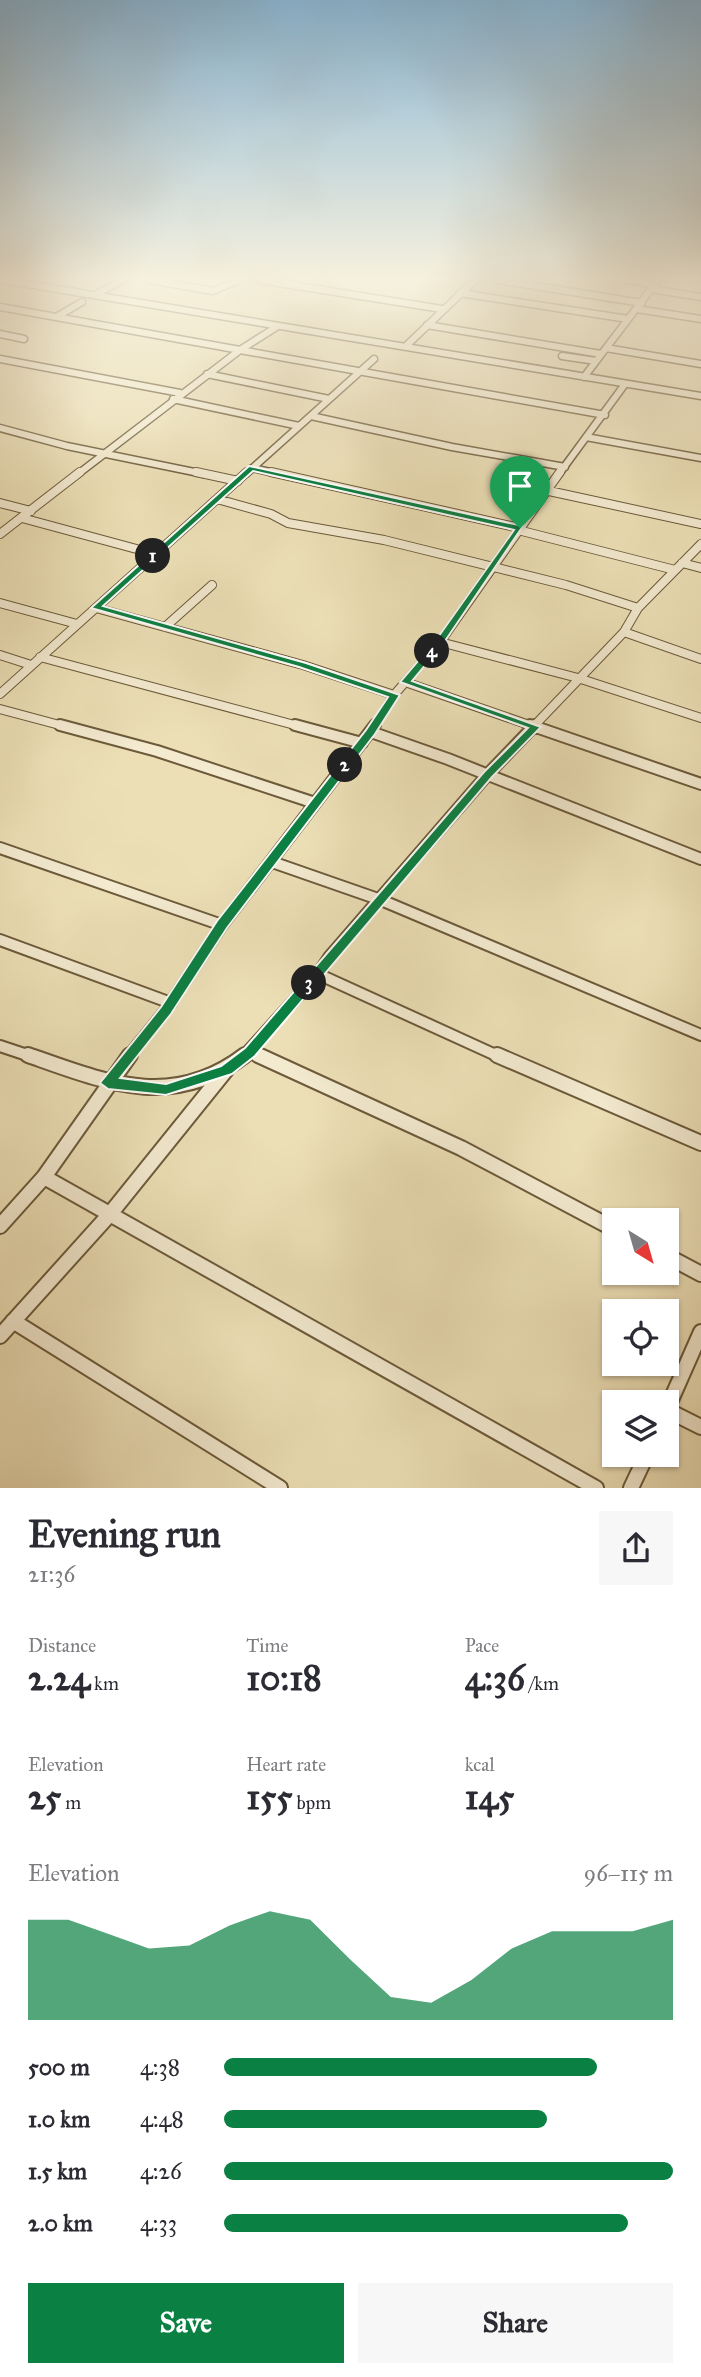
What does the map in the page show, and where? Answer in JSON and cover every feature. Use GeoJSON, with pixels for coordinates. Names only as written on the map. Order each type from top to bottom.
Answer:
{"type":"FeatureCollection","features":[{"type":"Feature","properties":{"kind":"street"},"geometry":{"type":"LineString","coordinates":[[237,349],[605,415]]}},
{"type":"Feature","properties":{"kind":"street"},"geometry":{"type":"LineString","coordinates":[[426,349],[701,396]]}},
{"type":"Feature","properties":{"kind":"street"},"geometry":{"type":"LineString","coordinates":[[592,349],[701,364]]}},
{"type":"Feature","properties":{"kind":"street"},"geometry":{"type":"LineString","coordinates":[[0,534],[180,393],[240,350]]}},
{"type":"Feature","properties":{"kind":"street"},"geometry":{"type":"LineString","coordinates":[[584,377],[603,351]]}},
{"type":"Feature","properties":{"kind":"street"},"geometry":{"type":"LineString","coordinates":[[562,356],[596,361]]}},
{"type":"Feature","properties":{"kind":"street"},"geometry":{"type":"LineString","coordinates":[[0,359],[180,393]]}},
{"type":"Feature","properties":{"kind":"street"},"geometry":{"type":"LineString","coordinates":[[0,694],[374,359]]}},
{"type":"Feature","properties":{"kind":"street"},"geometry":{"type":"LineString","coordinates":[[207,374],[329,399]]}},
{"type":"Feature","properties":{"kind":"street"},"geometry":{"type":"LineString","coordinates":[[0,1226],[44,1177],[108,1083],[170,1003],[222,925],[371,732],[394,695],[440,642],[491,566],[605,415],[625,384]]}},
{"type":"Feature","properties":{"kind":"street"},"geometry":{"type":"LineString","coordinates":[[173,399],[299,426]]}},
{"type":"Feature","properties":{"kind":"street"},"geometry":{"type":"LineString","coordinates":[[311,415],[452,447],[565,467]]}},
{"type":"Feature","properties":{"kind":"street"},"geometry":{"type":"LineString","coordinates":[[0,428],[67,446],[107,452],[238,481]]}},
{"type":"Feature","properties":{"kind":"street"},"geometry":{"type":"LineString","coordinates":[[586,437],[701,458]]}},
{"type":"Feature","properties":{"kind":"street"},"geometry":{"type":"LineString","coordinates":[[252,468],[519,529],[675,570]]}},
{"type":"Feature","properties":{"kind":"street"},"geometry":{"type":"LineString","coordinates":[[549,491],[701,524]]}},
{"type":"Feature","properties":{"kind":"street"},"geometry":{"type":"LineString","coordinates":[[217,499],[271,514],[288,523],[384,540],[566,585],[638,608]]}},
{"type":"Feature","properties":{"kind":"street"},"geometry":{"type":"LineString","coordinates":[[0,503],[31,511]]}},
{"type":"Feature","properties":{"kind":"street"},"geometry":{"type":"LineString","coordinates":[[22,517],[155,554]]}},
{"type":"Feature","properties":{"kind":"street"},"geometry":{"type":"LineString","coordinates":[[0,1336],[110,1214],[226,1070],[250,1052],[488,775],[624,632],[638,608],[701,544]]}},
{"type":"Feature","properties":{"kind":"street"},"geometry":{"type":"LineString","coordinates":[[682,563],[701,568]]}},
{"type":"Feature","properties":{"kind":"street"},"geometry":{"type":"LineString","coordinates":[[166,627],[212,585]]}},
{"type":"Feature","properties":{"kind":"street"},"geometry":{"type":"LineString","coordinates":[[0,603],[77,624]]}},
{"type":"Feature","properties":{"kind":"street"},"geometry":{"type":"LineString","coordinates":[[96,608],[303,665],[394,695]]}},
{"type":"Feature","properties":{"kind":"street"},"geometry":{"type":"LineString","coordinates":[[624,632],[701,659]]}},
{"type":"Feature","properties":{"kind":"street"},"geometry":{"type":"LineString","coordinates":[[440,642],[578,678],[701,718]]}},
{"type":"Feature","properties":{"kind":"street"},"geometry":{"type":"LineString","coordinates":[[0,655],[32,665]]}},
{"type":"Feature","properties":{"kind":"street"},"geometry":{"type":"LineString","coordinates":[[40,657],[362,743]]}},
{"type":"Feature","properties":{"kind":"street"},"geometry":{"type":"LineString","coordinates":[[405,682],[701,784]]}},
{"type":"Feature","properties":{"kind":"street"},"geometry":{"type":"LineString","coordinates":[[0,709],[156,751],[315,803]]}},
{"type":"Feature","properties":{"kind":"street"},"geometry":{"type":"LineString","coordinates":[[371,732],[701,859]]}},
{"type":"Feature","properties":{"kind":"street"},"geometry":{"type":"LineString","coordinates":[[0,848],[222,925]]}},
{"type":"Feature","properties":{"kind":"street"},"geometry":{"type":"LineString","coordinates":[[272,862],[381,900],[701,1035]]}},
{"type":"Feature","properties":{"kind":"street"},"geometry":{"type":"LineString","coordinates":[[0,940],[170,1003]]}},
{"type":"Feature","properties":{"kind":"street"},"geometry":{"type":"LineString","coordinates":[[318,974],[559,1084],[701,1143]]}},
{"type":"Feature","properties":{"kind":"street"},"geometry":{"type":"LineString","coordinates":[[0,1046],[108,1083],[166,1090],[226,1070]]}},
{"type":"Feature","properties":{"kind":"street"},"geometry":{"type":"LineString","coordinates":[[250,1052],[461,1148],[602,1222]]}},
{"type":"Feature","properties":{"kind":"street"},"geometry":{"type":"LineString","coordinates":[[44,1177],[596,1488]]}},
{"type":"Feature","properties":{"kind":"street"},"geometry":{"type":"LineString","coordinates":[[679,1262],[701,1274]]}},
{"type":"Feature","properties":{"kind":"street"},"geometry":{"type":"LineString","coordinates":[[13,1321],[280,1488]]}},
{"type":"Feature","properties":{"kind":"street"},"geometry":{"type":"LineString","coordinates":[[675,1390],[701,1332]]}},
{"type":"Feature","properties":{"kind":"street"},"geometry":{"type":"LineString","coordinates":[[679,1415],[701,1427]]}},
{"type":"Feature","properties":{"kind":"street"},"geometry":{"type":"LineString","coordinates":[[631,1488],[641,1467]]}},
{"type":"Feature","properties":{"kind":"route"},"geometry":{"type":"LineString","coordinates":[[252,468],[520,528],[440,642],[405,682],[535,727],[488,775],[250,1052],[226,1070],[166,1090],[108,1083],[166,1010],[222,925],[371,732],[394,695],[303,665],[96,608],[252,468]]}}]}
